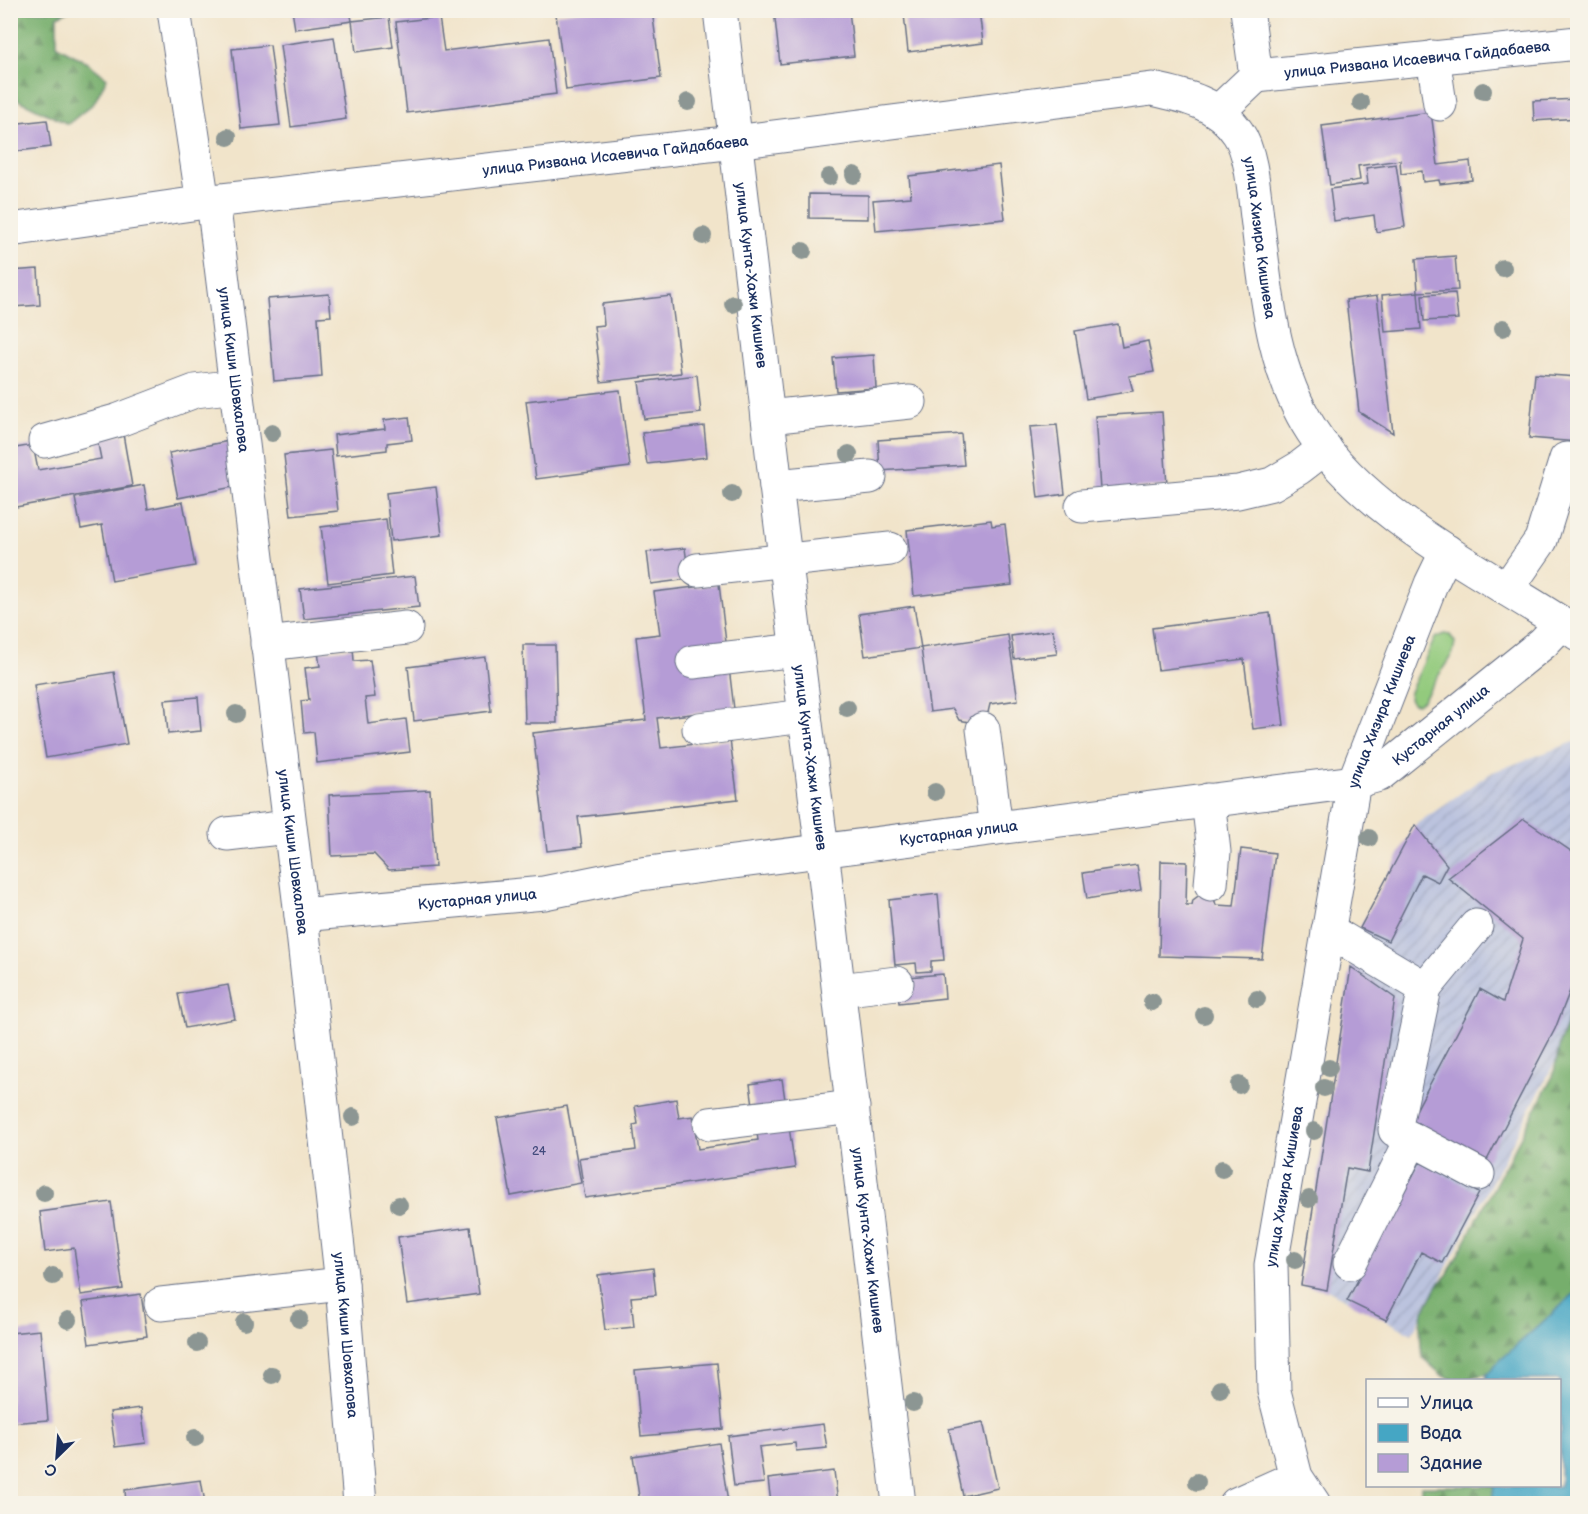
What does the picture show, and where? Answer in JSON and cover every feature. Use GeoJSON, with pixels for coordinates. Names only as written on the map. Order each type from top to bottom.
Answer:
{"type":"FeatureCollection","features":[{"type":"Feature","properties":{"kind":"street","name":"улица Киши Шовхалова"},"geometry":{"type":"LineString","coordinates":[[174,10],[208,202],[236,386],[301,915],[342,1284],[360,1503]]}},
{"type":"Feature","properties":{"kind":"street","name":"улица Кунта-Хажи Кишиев"},"geometry":{"type":"LineString","coordinates":[[720,10],[899,1503]]}},
{"type":"Feature","properties":{"kind":"street"},"geometry":{"type":"LineString","coordinates":[[1219,111],[1256,76],[1247,10]]}},
{"type":"Feature","properties":{"kind":"street","name":"улица Ризвана Исаевича Гайдабаева"},"geometry":{"type":"LineString","coordinates":[[1256,76],[1578,43]]}},
{"type":"Feature","properties":{"kind":"street"},"geometry":{"type":"LineString","coordinates":[[1433,57],[1440,104]]}},
{"type":"Feature","properties":{"kind":"street","name":"улица Ризвана Исаевича Гайдабаева"},"geometry":{"type":"LineString","coordinates":[[10,230],[208,202],[735,142],[1152,90],[1187,96],[1219,111]]}},
{"type":"Feature","properties":{"kind":"street","name":"улица Хизира Кишиева"},"geometry":{"type":"LineString","coordinates":[[1219,111],[1239,134],[1251,168],[1273,330],[1295,401],[1312,431],[1359,486],[1381,505],[1447,551],[1431,584],[1354,782],[1271,1265],[1274,1391],[1305,1490]]}},
{"type":"Feature","properties":{"kind":"street"},"geometry":{"type":"LineString","coordinates":[[45,441],[119,420],[195,391],[236,386]]}},
{"type":"Feature","properties":{"kind":"street"},"geometry":{"type":"LineString","coordinates":[[768,417],[910,402]]}},
{"type":"Feature","properties":{"kind":"street"},"geometry":{"type":"LineString","coordinates":[[1082,506],[1238,492],[1272,484],[1299,468],[1325,448]]}},
{"type":"Feature","properties":{"kind":"street"},"geometry":{"type":"LineString","coordinates":[[1507,589],[1541,540],[1566,459],[1578,460]]}},
{"type":"Feature","properties":{"kind":"street"},"geometry":{"type":"LineString","coordinates":[[776,486],[870,477]]}},
{"type":"Feature","properties":{"kind":"street"},"geometry":{"type":"LineString","coordinates":[[697,570],[890,549]]}},
{"type":"Feature","properties":{"kind":"street"},"geometry":{"type":"LineString","coordinates":[[1447,551],[1570,628]]}},
{"type":"Feature","properties":{"kind":"street"},"geometry":{"type":"LineString","coordinates":[[267,644],[406,628]]}},
{"type":"Feature","properties":{"kind":"street","name":"Кустарная улица"},"geometry":{"type":"LineString","coordinates":[[301,915],[601,888],[633,874],[1354,782],[1379,775],[1543,643],[1570,628]]}},
{"type":"Feature","properties":{"kind":"street"},"geometry":{"type":"LineString","coordinates":[[693,662],[797,650]]}},
{"type":"Feature","properties":{"kind":"street"},"geometry":{"type":"LineString","coordinates":[[699,729],[805,716]]}},
{"type":"Feature","properties":{"kind":"street"},"geometry":{"type":"LineString","coordinates":[[983,729],[996,828]]}},
{"type":"Feature","properties":{"kind":"street"},"geometry":{"type":"LineString","coordinates":[[1208,801],[1214,852],[1211,884]]}},
{"type":"Feature","properties":{"kind":"street"},"geometry":{"type":"LineString","coordinates":[[227,834],[289,826]]}},
{"type":"Feature","properties":{"kind":"street"},"geometry":{"type":"LineString","coordinates":[[1476,926],[1425,988],[1395,1130],[1478,1174]]}},
{"type":"Feature","properties":{"kind":"street"},"geometry":{"type":"LineString","coordinates":[[1328,930],[1425,988]]}},
{"type":"Feature","properties":{"kind":"street"},"geometry":{"type":"LineString","coordinates":[[839,990],[897,983]]}},
{"type":"Feature","properties":{"kind":"street"},"geometry":{"type":"LineString","coordinates":[[710,1124],[853,1107]]}},
{"type":"Feature","properties":{"kind":"street"},"geometry":{"type":"LineString","coordinates":[[1350,1263],[1412,1139]]}},
{"type":"Feature","properties":{"kind":"street"},"geometry":{"type":"LineString","coordinates":[[160,1304],[342,1284]]}},
{"type":"Feature","properties":{"kind":"street"},"geometry":{"type":"LineString","coordinates":[[1236,1503],[1305,1490]]}},
{"type":"Feature","properties":{"kind":"shaded area"},"geometry":{"type":"Polygon","coordinates":[[[1574,742],[1577,743],[1578,1011],[1568,1037],[1412,1334],[1327,1290],[1301,1285],[1351,967],[1360,928],[1415,825],[1490,773],[1574,742]]]}},
{"type":"Feature","properties":{"kind":"green space"},"geometry":{"type":"Polygon","coordinates":[[[10,11],[69,11],[57,16],[57,46],[88,63],[107,78],[94,103],[68,124],[18,100],[11,84],[10,11]]]}},
{"type":"Feature","properties":{"kind":"green space"},"geometry":{"type":"Polygon","coordinates":[[[1444,634],[1450,635],[1455,642],[1453,653],[1423,700],[1418,704],[1412,703],[1409,699],[1410,692],[1435,638],[1444,634]]]}},
{"type":"Feature","properties":{"kind":"green space"},"geometry":{"type":"Polygon","coordinates":[[[1577,992],[1577,1288],[1575,1293],[1487,1374],[1465,1379],[1443,1376],[1423,1358],[1420,1324],[1423,1313],[1439,1283],[1447,1275],[1553,1076],[1560,1043],[1577,992]]]}},
{"type":"Feature","properties":{"kind":"green space"},"geometry":{"type":"Polygon","coordinates":[[[1422,1487],[1494,1487],[1492,1503],[1422,1503],[1422,1487]]]}},
{"type":"Feature","properties":{"kind":"water"},"geometry":{"type":"Polygon","coordinates":[[[1577,1288],[1577,1503],[1492,1503],[1494,1487],[1561,1487],[1561,1379],[1486,1379],[1487,1374],[1495,1365],[1574,1294],[1577,1288]]]}},
{"type":"Feature","properties":{"kind":"building"},"geometry":{"type":"Polygon","coordinates":[[[292,10],[350,10],[352,21],[295,29],[292,10]]]}},
{"type":"Feature","properties":{"kind":"building"},"geometry":{"type":"Polygon","coordinates":[[[586,10],[652,10],[661,78],[566,90],[556,14],[586,10]]]}},
{"type":"Feature","properties":{"kind":"building"},"geometry":{"type":"Polygon","coordinates":[[[774,10],[849,10],[854,56],[780,64],[774,10]]]}},
{"type":"Feature","properties":{"kind":"building"},"geometry":{"type":"Polygon","coordinates":[[[936,10],[979,10],[983,43],[908,52],[904,14],[936,10]]]}},
{"type":"Feature","properties":{"kind":"building"},"geometry":{"type":"Polygon","coordinates":[[[389,17],[393,47],[356,52],[352,21],[389,17]]]}},
{"type":"Feature","properties":{"kind":"building"},"geometry":{"type":"Polygon","coordinates":[[[439,17],[444,51],[549,38],[556,94],[407,113],[396,22],[439,17]]]}},
{"type":"Feature","properties":{"kind":"building"},"geometry":{"type":"Polygon","coordinates":[[[334,37],[346,119],[291,127],[280,45],[334,37]]]}},
{"type":"Feature","properties":{"kind":"building"},"geometry":{"type":"Polygon","coordinates":[[[270,45],[280,125],[241,129],[232,49],[270,45]]]}},
{"type":"Feature","properties":{"kind":"building"},"geometry":{"type":"Polygon","coordinates":[[[1578,99],[1578,118],[1534,121],[1533,101],[1578,99]]]}},
{"type":"Feature","properties":{"kind":"building"},"geometry":{"type":"Polygon","coordinates":[[[1431,112],[1438,165],[1470,161],[1472,180],[1440,184],[1439,180],[1423,182],[1422,171],[1401,174],[1400,160],[1358,166],[1360,180],[1330,185],[1322,126],[1431,112]]]}},
{"type":"Feature","properties":{"kind":"building"},"geometry":{"type":"Polygon","coordinates":[[[47,120],[51,147],[10,152],[10,124],[47,120]]]}},
{"type":"Feature","properties":{"kind":"building"},"geometry":{"type":"Polygon","coordinates":[[[1396,164],[1405,227],[1376,232],[1374,215],[1334,221],[1330,189],[1368,184],[1366,168],[1396,164]]]}},
{"type":"Feature","properties":{"kind":"building"},"geometry":{"type":"Polygon","coordinates":[[[999,165],[1005,219],[876,231],[873,200],[911,197],[909,176],[999,165]]]}},
{"type":"Feature","properties":{"kind":"building"},"geometry":{"type":"Polygon","coordinates":[[[809,194],[868,195],[868,219],[809,218],[809,194]]]}},
{"type":"Feature","properties":{"kind":"building"},"geometry":{"type":"Polygon","coordinates":[[[1455,256],[1458,290],[1418,292],[1416,259],[1455,256]]]}},
{"type":"Feature","properties":{"kind":"building"},"geometry":{"type":"Polygon","coordinates":[[[38,269],[40,305],[12,307],[10,271],[38,269]]]}},
{"type":"Feature","properties":{"kind":"building"},"geometry":{"type":"Polygon","coordinates":[[[1418,292],[1421,329],[1385,332],[1382,295],[1418,292]]]}},
{"type":"Feature","properties":{"kind":"building"},"geometry":{"type":"Polygon","coordinates":[[[1455,293],[1458,319],[1424,321],[1422,295],[1455,293]]]}},
{"type":"Feature","properties":{"kind":"building"},"geometry":{"type":"Polygon","coordinates":[[[329,294],[331,316],[318,317],[322,377],[274,381],[267,299],[329,294]]]}},
{"type":"Feature","properties":{"kind":"building"},"geometry":{"type":"Polygon","coordinates":[[[671,296],[681,373],[601,382],[594,326],[604,325],[602,304],[671,296]]]}},
{"type":"Feature","properties":{"kind":"building"},"geometry":{"type":"Polygon","coordinates":[[[1377,296],[1393,433],[1359,412],[1346,300],[1377,296]]]}},
{"type":"Feature","properties":{"kind":"building"},"geometry":{"type":"Polygon","coordinates":[[[1118,324],[1122,347],[1148,341],[1154,372],[1129,376],[1133,391],[1086,399],[1075,331],[1118,324]]]}},
{"type":"Feature","properties":{"kind":"building"},"geometry":{"type":"Polygon","coordinates":[[[874,355],[876,388],[836,391],[833,358],[874,355]]]}},
{"type":"Feature","properties":{"kind":"building"},"geometry":{"type":"Polygon","coordinates":[[[1535,374],[1578,377],[1578,442],[1529,438],[1535,374]]]}},
{"type":"Feature","properties":{"kind":"building"},"geometry":{"type":"Polygon","coordinates":[[[697,375],[701,413],[644,419],[639,382],[697,375]]]}},
{"type":"Feature","properties":{"kind":"building"},"geometry":{"type":"Polygon","coordinates":[[[620,390],[630,467],[536,479],[526,401],[620,390]]]}},
{"type":"Feature","properties":{"kind":"building"},"geometry":{"type":"Polygon","coordinates":[[[1162,412],[1167,486],[1100,490],[1095,416],[1162,412]]]}},
{"type":"Feature","properties":{"kind":"building"},"geometry":{"type":"Polygon","coordinates":[[[409,417],[412,440],[387,443],[387,450],[336,456],[334,435],[385,429],[384,420],[409,417]]]}},
{"type":"Feature","properties":{"kind":"building"},"geometry":{"type":"Polygon","coordinates":[[[1057,425],[1065,494],[1038,498],[1030,427],[1057,425]]]}},
{"type":"Feature","properties":{"kind":"building"},"geometry":{"type":"Polygon","coordinates":[[[704,426],[707,457],[647,464],[642,433],[704,426]]]}},
{"type":"Feature","properties":{"kind":"building"},"geometry":{"type":"Polygon","coordinates":[[[123,434],[132,486],[10,508],[10,449],[33,445],[38,470],[101,459],[97,439],[123,434]]]}},
{"type":"Feature","properties":{"kind":"building"},"geometry":{"type":"Polygon","coordinates":[[[961,434],[964,465],[880,471],[878,440],[961,434]]]}},
{"type":"Feature","properties":{"kind":"building"},"geometry":{"type":"Polygon","coordinates":[[[229,441],[238,486],[178,498],[169,453],[229,441]]]}},
{"type":"Feature","properties":{"kind":"building"},"geometry":{"type":"Polygon","coordinates":[[[331,450],[338,511],[291,516],[284,455],[331,450]]]}},
{"type":"Feature","properties":{"kind":"building"},"geometry":{"type":"Polygon","coordinates":[[[144,485],[148,509],[183,502],[195,566],[112,581],[102,525],[81,529],[75,498],[144,485]]]}},
{"type":"Feature","properties":{"kind":"building"},"geometry":{"type":"Polygon","coordinates":[[[436,487],[442,535],[391,541],[386,493],[436,487]]]}},
{"type":"Feature","properties":{"kind":"building"},"geometry":{"type":"Polygon","coordinates":[[[386,519],[392,575],[328,583],[321,527],[386,519]]]}},
{"type":"Feature","properties":{"kind":"building"},"geometry":{"type":"Polygon","coordinates":[[[991,520],[992,526],[1005,524],[1012,585],[914,596],[907,530],[991,520]]]}},
{"type":"Feature","properties":{"kind":"building"},"geometry":{"type":"Polygon","coordinates":[[[685,548],[689,579],[651,584],[647,552],[685,548]]]}},
{"type":"Feature","properties":{"kind":"building"},"geometry":{"type":"Polygon","coordinates":[[[415,576],[419,607],[304,619],[300,589],[415,576]]]}},
{"type":"Feature","properties":{"kind":"building"},"geometry":{"type":"Polygon","coordinates":[[[719,584],[734,709],[657,718],[661,748],[730,740],[738,799],[578,817],[582,847],[547,851],[533,733],[646,720],[636,637],[660,634],[654,592],[719,584]]]}},
{"type":"Feature","properties":{"kind":"building"},"geometry":{"type":"Polygon","coordinates":[[[914,606],[921,648],[865,656],[859,614],[914,606]]]}},
{"type":"Feature","properties":{"kind":"building"},"geometry":{"type":"Polygon","coordinates":[[[1270,613],[1284,725],[1253,729],[1244,659],[1158,670],[1152,628],[1270,613]]]}},
{"type":"Feature","properties":{"kind":"building"},"geometry":{"type":"Polygon","coordinates":[[[1053,630],[1057,654],[1014,659],[1011,636],[1053,630]]]}},
{"type":"Feature","properties":{"kind":"building"},"geometry":{"type":"Polygon","coordinates":[[[1008,635],[1018,700],[990,704],[987,717],[974,723],[959,720],[953,709],[930,712],[921,648],[1008,635]]]}},
{"type":"Feature","properties":{"kind":"building"},"geometry":{"type":"Polygon","coordinates":[[[523,645],[555,645],[557,723],[525,723],[523,645]]]}},
{"type":"Feature","properties":{"kind":"building"},"geometry":{"type":"Polygon","coordinates":[[[353,648],[354,661],[370,660],[375,697],[365,698],[368,724],[406,719],[410,752],[317,763],[314,732],[304,733],[301,701],[309,700],[305,668],[320,666],[318,652],[353,648]]]}},
{"type":"Feature","properties":{"kind":"building"},"geometry":{"type":"Polygon","coordinates":[[[485,657],[491,711],[414,721],[408,667],[485,657]]]}},
{"type":"Feature","properties":{"kind":"building"},"geometry":{"type":"Polygon","coordinates":[[[114,672],[127,744],[46,758],[34,685],[114,672]]]}},
{"type":"Feature","properties":{"kind":"building"},"geometry":{"type":"Polygon","coordinates":[[[198,697],[201,731],[168,734],[165,700],[198,697]]]}},
{"type":"Feature","properties":{"kind":"building"},"geometry":{"type":"Polygon","coordinates":[[[430,790],[435,867],[389,870],[374,854],[332,856],[329,795],[430,790]]]}},
{"type":"Feature","properties":{"kind":"building"},"geometry":{"type":"Polygon","coordinates":[[[1524,819],[1578,856],[1578,970],[1555,1029],[1487,1160],[1411,1120],[1480,989],[1503,1002],[1523,939],[1448,878],[1524,819]]]}},
{"type":"Feature","properties":{"kind":"building"},"geometry":{"type":"Polygon","coordinates":[[[1415,825],[1447,865],[1438,882],[1422,874],[1388,941],[1360,928],[1415,825]]]}},
{"type":"Feature","properties":{"kind":"building"},"geometry":{"type":"Polygon","coordinates":[[[1241,849],[1275,853],[1262,959],[1159,956],[1161,861],[1187,862],[1186,905],[1192,905],[1193,900],[1201,894],[1214,898],[1216,905],[1234,906],[1241,849]]]}},
{"type":"Feature","properties":{"kind":"building"},"geometry":{"type":"Polygon","coordinates":[[[1137,865],[1141,890],[1087,899],[1083,873],[1137,865]]]}},
{"type":"Feature","properties":{"kind":"building"},"geometry":{"type":"Polygon","coordinates":[[[938,894],[944,960],[931,961],[931,971],[917,972],[916,963],[895,965],[889,900],[938,894]]]}},
{"type":"Feature","properties":{"kind":"building"},"geometry":{"type":"Polygon","coordinates":[[[1351,967],[1395,998],[1368,1172],[1347,1168],[1327,1290],[1301,1285],[1351,967]]]}},
{"type":"Feature","properties":{"kind":"building"},"geometry":{"type":"Polygon","coordinates":[[[943,974],[945,998],[899,1003],[896,978],[943,974]]]}},
{"type":"Feature","properties":{"kind":"building"},"geometry":{"type":"Polygon","coordinates":[[[228,985],[235,1019],[185,1028],[178,994],[228,985]]]}},
{"type":"Feature","properties":{"kind":"building"},"geometry":{"type":"Polygon","coordinates":[[[782,1079],[795,1168],[585,1198],[579,1158],[636,1150],[633,1125],[638,1124],[635,1106],[676,1099],[679,1118],[693,1116],[698,1149],[758,1140],[750,1084],[782,1079]]]}},
{"type":"Feature","properties":{"kind":"building"},"geometry":{"type":"Polygon","coordinates":[[[567,1106],[581,1183],[511,1196],[497,1118],[567,1106]]]}},
{"type":"Feature","properties":{"kind":"building"},"geometry":{"type":"Polygon","coordinates":[[[1420,1162],[1479,1193],[1442,1263],[1421,1252],[1386,1320],[1347,1301],[1420,1162]]]}},
{"type":"Feature","properties":{"kind":"building"},"geometry":{"type":"Polygon","coordinates":[[[111,1202],[123,1289],[81,1295],[74,1248],[45,1252],[40,1212],[111,1202]]]}},
{"type":"Feature","properties":{"kind":"building"},"geometry":{"type":"Polygon","coordinates":[[[470,1227],[479,1294],[407,1304],[398,1237],[470,1227]]]}},
{"type":"Feature","properties":{"kind":"building"},"geometry":{"type":"Polygon","coordinates":[[[653,1268],[656,1295],[631,1297],[634,1327],[605,1330],[598,1275],[653,1268]]]}},
{"type":"Feature","properties":{"kind":"building"},"geometry":{"type":"Polygon","coordinates":[[[141,1294],[147,1336],[89,1344],[83,1302],[141,1294]]]}},
{"type":"Feature","properties":{"kind":"building"},"geometry":{"type":"Polygon","coordinates":[[[40,1330],[48,1420],[10,1423],[10,1333],[40,1330]]]}},
{"type":"Feature","properties":{"kind":"building"},"geometry":{"type":"Polygon","coordinates":[[[717,1363],[723,1429],[641,1436],[635,1370],[717,1363]]]}},
{"type":"Feature","properties":{"kind":"building"},"geometry":{"type":"Polygon","coordinates":[[[141,1408],[146,1443],[115,1447],[110,1412],[141,1408]]]}},
{"type":"Feature","properties":{"kind":"building"},"geometry":{"type":"Polygon","coordinates":[[[983,1422],[998,1488],[963,1496],[949,1429],[983,1422]]]}},
{"type":"Feature","properties":{"kind":"building"},"geometry":{"type":"Polygon","coordinates":[[[823,1424],[827,1448],[796,1451],[795,1443],[759,1447],[764,1483],[734,1486],[728,1436],[823,1424]]]}},
{"type":"Feature","properties":{"kind":"building"},"geometry":{"type":"Polygon","coordinates":[[[719,1443],[728,1503],[640,1503],[633,1456],[719,1443]]]}},
{"type":"Feature","properties":{"kind":"building"},"geometry":{"type":"Polygon","coordinates":[[[834,1471],[838,1503],[771,1503],[768,1479],[834,1471]]]}},
{"type":"Feature","properties":{"kind":"building"},"geometry":{"type":"Polygon","coordinates":[[[201,1480],[205,1503],[126,1503],[125,1490],[201,1480]]]}}]}
